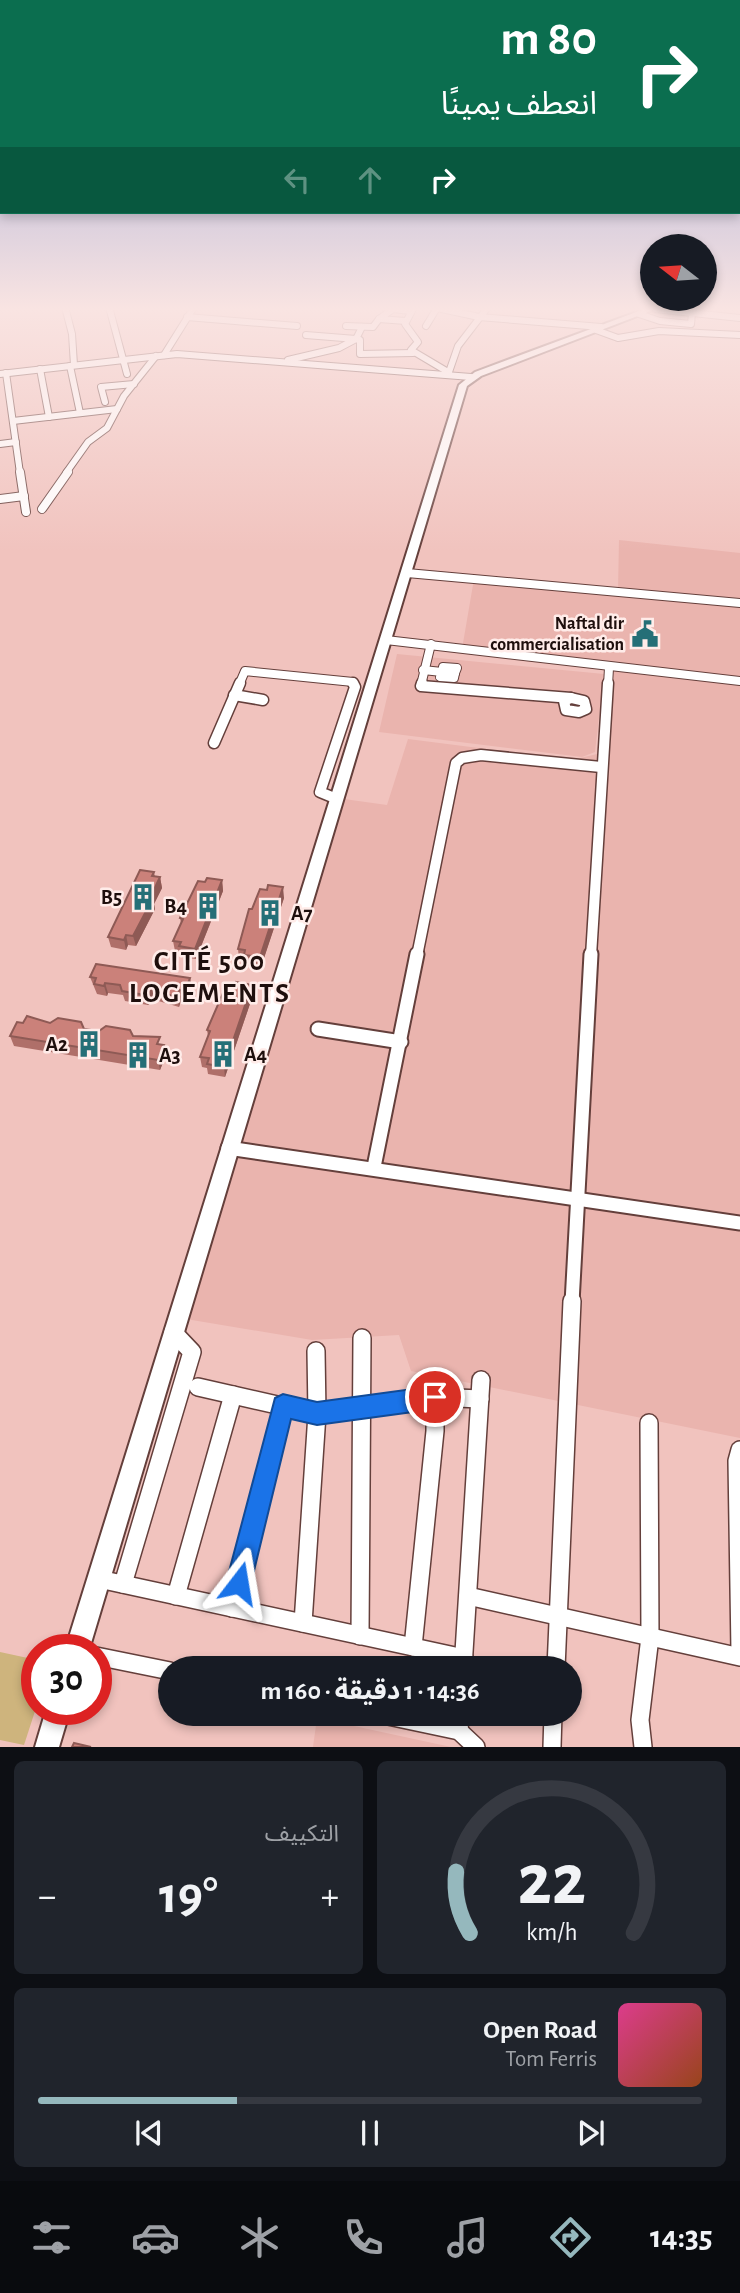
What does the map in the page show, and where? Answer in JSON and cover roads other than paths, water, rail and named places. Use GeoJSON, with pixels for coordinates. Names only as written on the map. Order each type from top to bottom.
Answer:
{"type":"FeatureCollection","features":[{"type":"Feature","properties":{"kind":"main road"},"geometry":{"type":"LineString","coordinates":[[82,1634],[228,1148],[462,389]]}},
{"type":"Feature","properties":{"kind":"main road"},"geometry":{"type":"LineString","coordinates":[[47,1747],[54,1725]]}},
{"type":"Feature","properties":{"kind":"street"},"geometry":{"type":"LineString","coordinates":[[5,389],[12,417],[26,512]]}},
{"type":"Feature","properties":{"kind":"street"},"geometry":{"type":"LineString","coordinates":[[44,389],[49,417]]}},
{"type":"Feature","properties":{"kind":"street"},"geometry":{"type":"LineString","coordinates":[[76,389],[80,413]]}},
{"type":"Feature","properties":{"kind":"street"},"geometry":{"type":"LineString","coordinates":[[101,389],[105,402]]}},
{"type":"Feature","properties":{"kind":"street"},"geometry":{"type":"LineString","coordinates":[[42,509],[88,442],[107,428],[131,389]]}},
{"type":"Feature","properties":{"kind":"street"},"geometry":{"type":"LineString","coordinates":[[0,415],[49,417],[117,409]]}},
{"type":"Feature","properties":{"kind":"street"},"geometry":{"type":"LineString","coordinates":[[0,444],[16,442]]}},
{"type":"Feature","properties":{"kind":"street"},"geometry":{"type":"LineString","coordinates":[[0,499],[24,496]]}},
{"type":"Feature","properties":{"kind":"street"},"geometry":{"type":"LineString","coordinates":[[407,573],[740,603]]}},
{"type":"Feature","properties":{"kind":"street"},"geometry":{"type":"LineString","coordinates":[[386,640],[609,668],[740,681]]}},
{"type":"Feature","properties":{"kind":"street"},"geometry":{"type":"LineString","coordinates":[[431,644],[421,686],[570,698]]}},
{"type":"Feature","properties":{"kind":"street"},"geometry":{"type":"LineString","coordinates":[[556,1656],[576,1198],[609,668]]}},
{"type":"Feature","properties":{"kind":"street"},"geometry":{"type":"LineString","coordinates":[[214,743],[243,673],[247,670],[355,684],[320,792],[337,799]]}},
{"type":"Feature","properties":{"kind":"street"},"geometry":{"type":"LineString","coordinates":[[423,670],[442,672],[440,677],[454,678],[455,673]]}},
{"type":"Feature","properties":{"kind":"street"},"geometry":{"type":"LineString","coordinates":[[234,695],[263,700]]}},
{"type":"Feature","properties":{"kind":"street"},"geometry":{"type":"LineString","coordinates":[[374,1167],[456,763],[462,758],[481,755],[601,766]]}},
{"type":"Feature","properties":{"kind":"street"},"geometry":{"type":"LineString","coordinates":[[318,1029],[401,1042]]}},
{"type":"Feature","properties":{"kind":"street"},"geometry":{"type":"LineString","coordinates":[[228,1148],[374,1167],[740,1223]]}},
{"type":"Feature","properties":{"kind":"street"},"geometry":{"type":"LineString","coordinates":[[123,1584],[170,1426],[190,1387],[192,1352],[173,1332]]}},
{"type":"Feature","properties":{"kind":"street"},"geometry":{"type":"LineString","coordinates":[[360,1636],[364,1407],[362,1338]]}},
{"type":"Feature","properties":{"kind":"street"},"geometry":{"type":"LineString","coordinates":[[303,1623],[317,1413],[316,1350]]}},
{"type":"Feature","properties":{"kind":"street"},"geometry":{"type":"LineString","coordinates":[[464,1656],[481,1381]]}},
{"type":"Feature","properties":{"kind":"street"},"geometry":{"type":"LineString","coordinates":[[157,1384],[190,1387],[317,1413],[435,1397],[480,1399]]}},
{"type":"Feature","properties":{"kind":"street"},"geometry":{"type":"LineString","coordinates":[[176,1596],[233,1395]]}},
{"type":"Feature","properties":{"kind":"street"},"geometry":{"type":"LineString","coordinates":[[413,1647],[435,1431],[435,1397]]}},
{"type":"Feature","properties":{"kind":"street"},"geometry":{"type":"LineString","coordinates":[[232,1608],[283,1406]]}},
{"type":"Feature","properties":{"kind":"street"},"geometry":{"type":"LineString","coordinates":[[145,1423],[170,1426]]}},
{"type":"Feature","properties":{"kind":"street"},"geometry":{"type":"LineString","coordinates":[[643,1747],[640,1720],[650,1637],[649,1423]]}},
{"type":"Feature","properties":{"kind":"street"},"geometry":{"type":"LineString","coordinates":[[740,1450],[737,1461],[740,1651]]}},
{"type":"Feature","properties":{"kind":"street"},"geometry":{"type":"LineString","coordinates":[[99,1579],[413,1647],[441,1656]]}},
{"type":"Feature","properties":{"kind":"street"},"geometry":{"type":"LineString","coordinates":[[468,1596],[740,1657]]}},
{"type":"Feature","properties":{"kind":"street"},"geometry":{"type":"LineString","coordinates":[[112,1659],[158,1669]]}},
{"type":"Feature","properties":{"kind":"street"},"geometry":{"type":"LineString","coordinates":[[463,1726],[476,1747]]}},
{"type":"Feature","properties":{"kind":"street"},"geometry":{"type":"LineString","coordinates":[[552,1747],[553,1726]]}},
{"type":"Feature","properties":{"kind":"place","name":"Naftal dir commercialisation"},"geometry":{"type":"Point","coordinates":[645,634]}},
{"type":"Feature","properties":{"kind":"place","name":"B5"},"geometry":{"type":"Point","coordinates":[143,897]}},
{"type":"Feature","properties":{"kind":"place","name":"B4"},"geometry":{"type":"Point","coordinates":[208,906]}},
{"type":"Feature","properties":{"kind":"place","name":"A7"},"geometry":{"type":"Point","coordinates":[270,913]}},
{"type":"Feature","properties":{"kind":"place","name":"A2"},"geometry":{"type":"Point","coordinates":[89,1044]}},
{"type":"Feature","properties":{"kind":"place","name":"A4"},"geometry":{"type":"Point","coordinates":[223,1054]}},
{"type":"Feature","properties":{"kind":"place","name":"A3"},"geometry":{"type":"Point","coordinates":[138,1055]}},
{"type":"Feature","properties":{"kind":"district","name":"CITÉ 500 LOGEMENTS"},"geometry":{"type":"Point","coordinates":[210,978]}}]}
